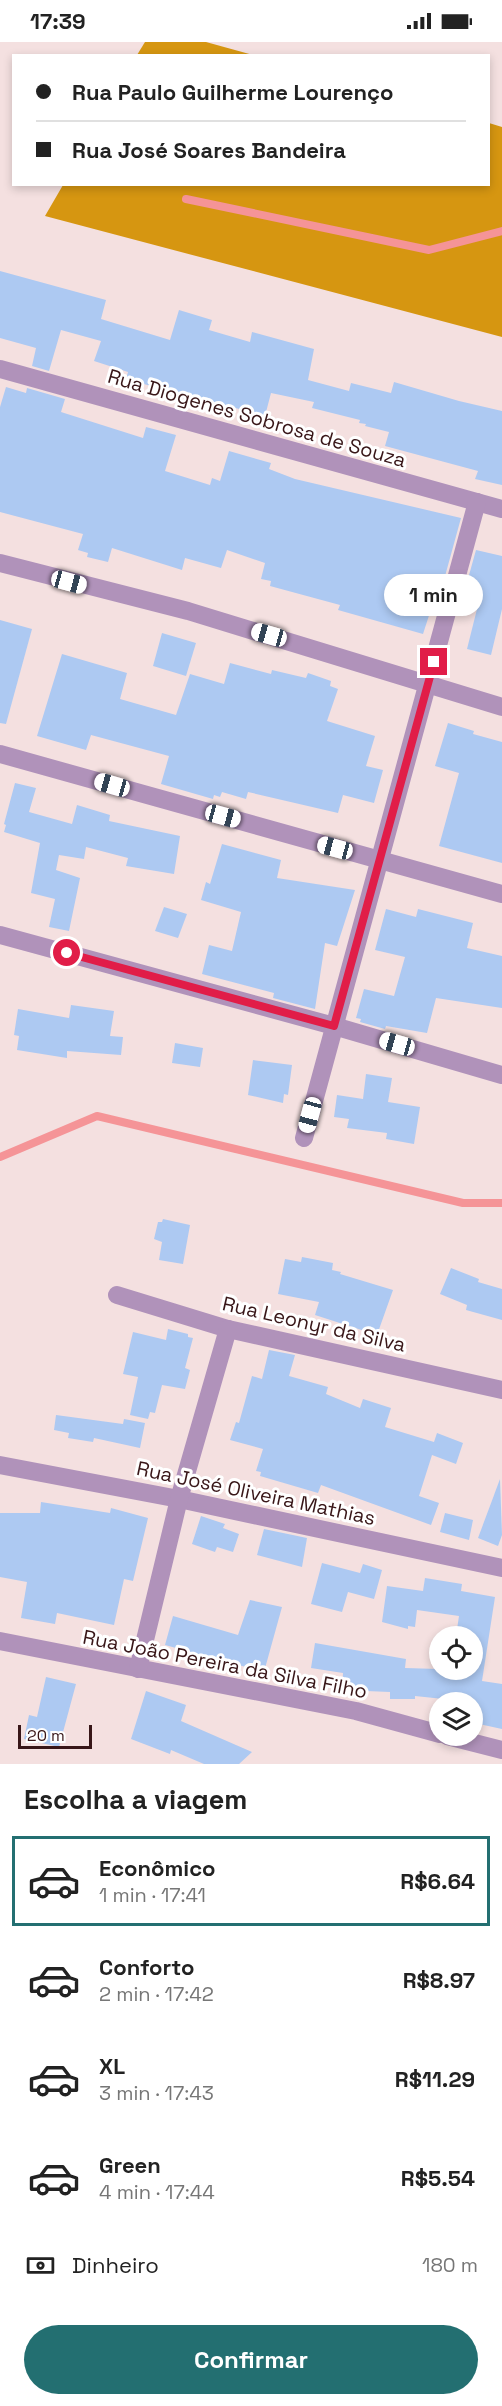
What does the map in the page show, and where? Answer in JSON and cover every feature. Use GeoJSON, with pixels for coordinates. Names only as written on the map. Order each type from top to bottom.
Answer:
{"type":"FeatureCollection","features":[{"type":"Feature","properties":{"kind":"street","name":"Rua Diogenes Sobrosa de Souza"},"geometry":{"type":"LineString","coordinates":[[0,369],[502,509]]}},
{"type":"Feature","properties":{"kind":"street"},"geometry":{"type":"LineString","coordinates":[[304,1138],[477,502]]}},
{"type":"Feature","properties":{"kind":"street"},"geometry":{"type":"LineString","coordinates":[[0,563],[198,614],[502,707]]}},
{"type":"Feature","properties":{"kind":"street"},"geometry":{"type":"LineString","coordinates":[[0,754],[502,894]]}},
{"type":"Feature","properties":{"kind":"street"},"geometry":{"type":"LineString","coordinates":[[0,935],[334,1026],[502,1076]]}},
{"type":"Feature","properties":{"kind":"street","name":"Rua Leonyr da Silva"},"geometry":{"type":"LineString","coordinates":[[117,1295],[228,1329],[502,1390]]}},
{"type":"Feature","properties":{"kind":"street"},"geometry":{"type":"LineString","coordinates":[[138,1669],[179,1498],[228,1329]]}},
{"type":"Feature","properties":{"kind":"street","name":"Rua José Oliveira Mathias"},"geometry":{"type":"LineString","coordinates":[[0,1465],[179,1498],[502,1568]]}},
{"type":"Feature","properties":{"kind":"street","name":"Rua João Pereira da Silva Filho"},"geometry":{"type":"LineString","coordinates":[[0,1641],[356,1711],[429,1731]]}},
{"type":"Feature","properties":{"kind":"street"},"geometry":{"type":"LineString","coordinates":[[483,1745],[502,1750]]}},
{"type":"Feature","properties":{"kind":"shaded area"},"geometry":{"type":"Polygon","coordinates":[[[145,42],[206,42],[249,54],[138,54],[145,42]]]}},
{"type":"Feature","properties":{"kind":"shaded area"},"geometry":{"type":"Polygon","coordinates":[[[490,123],[502,127],[502,337],[45,216],[62,186],[490,186],[490,123]]]}},
{"type":"Feature","properties":{"kind":"building"},"geometry":{"type":"Polygon","coordinates":[[[0,271],[106,300],[101,319],[170,340],[179,310],[212,320],[209,330],[250,342],[252,332],[314,349],[308,380],[349,391],[351,383],[391,393],[394,382],[502,411],[502,485],[475,479],[478,471],[385,446],[389,432],[365,426],[366,424],[359,423],[360,420],[312,408],[314,402],[271,393],[265,416],[228,406],[226,412],[157,390],[158,388],[126,379],[128,372],[94,361],[101,341],[61,330],[49,371],[32,366],[36,348],[0,338],[0,271]]]}},
{"type":"Feature","properties":{"kind":"building"},"geometry":{"type":"Polygon","coordinates":[[[6,387],[26,393],[27,388],[65,399],[61,412],[143,438],[146,427],[176,435],[165,471],[210,485],[212,478],[220,481],[229,451],[271,463],[269,469],[295,479],[461,518],[439,598],[435,597],[423,634],[338,610],[340,605],[270,586],[271,581],[261,579],[265,563],[227,550],[221,568],[185,558],[182,570],[112,548],[108,562],[87,557],[88,553],[78,550],[83,534],[0,512],[0,407],[6,387]]]}},
{"type":"Feature","properties":{"kind":"building"},"geometry":{"type":"Polygon","coordinates":[[[476,550],[502,556],[502,609],[491,655],[467,649],[477,609],[461,604],[476,550]]]}},
{"type":"Feature","properties":{"kind":"building"},"geometry":{"type":"Polygon","coordinates":[[[0,620],[32,629],[6,724],[0,723],[0,620]]]}},
{"type":"Feature","properties":{"kind":"building"},"geometry":{"type":"Polygon","coordinates":[[[162,633],[196,643],[186,676],[153,666],[162,633]]]}},
{"type":"Feature","properties":{"kind":"building"},"geometry":{"type":"Polygon","coordinates":[[[62,654],[127,673],[120,699],[176,715],[190,674],[224,684],[230,663],[271,674],[272,670],[306,678],[308,673],[331,681],[330,686],[338,689],[327,721],[375,736],[366,766],[383,770],[374,803],[343,795],[338,813],[248,792],[246,799],[222,792],[220,797],[214,795],[213,799],[161,784],[169,756],[91,735],[86,750],[37,736],[62,654]]]}},
{"type":"Feature","properties":{"kind":"building"},"geometry":{"type":"Polygon","coordinates":[[[448,723],[474,731],[473,734],[502,742],[502,863],[439,846],[459,773],[435,766],[448,723]]]}},
{"type":"Feature","properties":{"kind":"building"},"geometry":{"type":"Polygon","coordinates":[[[15,783],[36,788],[29,812],[72,824],[77,805],[110,815],[109,821],[180,836],[174,874],[126,866],[128,858],[86,847],[84,859],[59,855],[56,870],[80,878],[69,931],[49,927],[55,899],[31,893],[40,843],[4,832],[15,783]]]}},
{"type":"Feature","properties":{"kind":"building"},"geometry":{"type":"Polygon","coordinates":[[[222,844],[281,860],[277,878],[355,890],[337,946],[325,943],[315,1009],[273,998],[274,993],[202,974],[209,945],[232,951],[241,912],[201,900],[206,882],[210,884],[222,844]]]}},
{"type":"Feature","properties":{"kind":"building"},"geometry":{"type":"Polygon","coordinates":[[[164,907],[187,914],[178,938],[155,931],[164,907]]]}},
{"type":"Feature","properties":{"kind":"building"},"geometry":{"type":"Polygon","coordinates":[[[386,909],[416,917],[418,909],[473,923],[467,948],[502,956],[502,1008],[436,998],[427,1033],[386,1026],[385,1029],[360,1022],[361,1019],[356,1018],[364,989],[394,996],[405,957],[375,950],[386,909]]]}},
{"type":"Feature","properties":{"kind":"building"},"geometry":{"type":"Polygon","coordinates":[[[71,1005],[114,1011],[110,1036],[123,1037],[121,1055],[67,1051],[67,1058],[17,1050],[19,1036],[14,1035],[18,1009],[69,1018],[71,1005]]]}},
{"type":"Feature","properties":{"kind":"building"},"geometry":{"type":"Polygon","coordinates":[[[175,1043],[203,1048],[200,1067],[172,1063],[175,1043]]]}},
{"type":"Feature","properties":{"kind":"building"},"geometry":{"type":"Polygon","coordinates":[[[253,1060],[292,1065],[288,1095],[284,1094],[283,1103],[248,1095],[253,1060]]]}},
{"type":"Feature","properties":{"kind":"building"},"geometry":{"type":"Polygon","coordinates":[[[366,1074],[392,1078],[388,1102],[420,1107],[414,1144],[386,1139],[387,1133],[347,1128],[349,1119],[334,1117],[337,1095],[363,1099],[366,1074]]]}},
{"type":"Feature","properties":{"kind":"building"},"geometry":{"type":"Polygon","coordinates":[[[163,1219],[190,1225],[183,1264],[159,1260],[162,1242],[154,1239],[158,1222],[162,1222],[163,1219]]]}},
{"type":"Feature","properties":{"kind":"building"},"geometry":{"type":"Polygon","coordinates":[[[302,1257],[333,1263],[332,1270],[341,1272],[340,1274],[393,1290],[377,1335],[315,1315],[319,1302],[278,1294],[285,1259],[301,1262],[302,1257]]]}},
{"type":"Feature","properties":{"kind":"building"},"geometry":{"type":"Polygon","coordinates":[[[451,1268],[479,1279],[478,1282],[502,1289],[502,1320],[466,1310],[467,1305],[440,1294],[451,1268]]]}},
{"type":"Feature","properties":{"kind":"building"},"geometry":{"type":"Polygon","coordinates":[[[168,1329],[188,1334],[188,1337],[193,1338],[185,1368],[190,1370],[185,1389],[162,1385],[155,1413],[150,1412],[148,1419],[130,1415],[138,1377],[123,1374],[133,1332],[166,1340],[168,1329]]]}},
{"type":"Feature","properties":{"kind":"building"},"geometry":{"type":"Polygon","coordinates":[[[269,1350],[295,1355],[289,1376],[328,1387],[326,1394],[360,1408],[363,1399],[391,1408],[385,1427],[434,1442],[437,1433],[463,1443],[456,1464],[432,1455],[419,1496],[439,1503],[431,1525],[321,1485],[318,1493],[260,1476],[261,1472],[256,1471],[263,1449],[230,1440],[236,1422],[239,1423],[252,1376],[262,1379],[269,1350]]]}},
{"type":"Feature","properties":{"kind":"building"},"geometry":{"type":"Polygon","coordinates":[[[56,1415],[123,1424],[124,1419],[145,1423],[140,1448],[94,1438],[93,1442],[68,1438],[69,1433],[54,1430],[56,1415]]]}},
{"type":"Feature","properties":{"kind":"building"},"geometry":{"type":"Polygon","coordinates":[[[500,1479],[502,1535],[498,1546],[478,1538],[500,1479]]]}},
{"type":"Feature","properties":{"kind":"building"},"geometry":{"type":"Polygon","coordinates":[[[41,1502],[110,1513],[111,1508],[148,1518],[133,1581],[124,1579],[114,1625],[57,1613],[55,1624],[21,1618],[27,1582],[0,1577],[0,1513],[40,1513],[41,1502]]]}},
{"type":"Feature","properties":{"kind":"building"},"geometry":{"type":"Polygon","coordinates":[[[445,1513],[473,1520],[469,1540],[440,1532],[445,1513]]]}},
{"type":"Feature","properties":{"kind":"building"},"geometry":{"type":"Polygon","coordinates":[[[201,1516],[225,1524],[223,1528],[239,1534],[233,1552],[217,1547],[215,1552],[192,1544],[201,1516]]]}},
{"type":"Feature","properties":{"kind":"building"},"geometry":{"type":"Polygon","coordinates":[[[264,1529],[307,1538],[302,1567],[257,1555],[264,1529]]]}},
{"type":"Feature","properties":{"kind":"building"},"geometry":{"type":"Polygon","coordinates":[[[322,1563],[360,1573],[363,1564],[382,1570],[374,1599],[348,1592],[342,1612],[311,1604],[322,1563]]]}},
{"type":"Feature","properties":{"kind":"building"},"geometry":{"type":"Polygon","coordinates":[[[425,1578],[462,1584],[461,1591],[495,1597],[483,1675],[483,1626],[458,1626],[459,1616],[417,1610],[415,1627],[408,1626],[408,1629],[382,1622],[387,1586],[423,1591],[425,1578]]]}},
{"type":"Feature","properties":{"kind":"building"},"geometry":{"type":"Polygon","coordinates":[[[250,1600],[282,1607],[264,1672],[165,1645],[173,1616],[238,1635],[250,1600]]]}},
{"type":"Feature","properties":{"kind":"building"},"geometry":{"type":"Polygon","coordinates":[[[315,1643],[406,1659],[405,1668],[429,1669],[429,1680],[482,1680],[502,1684],[502,1729],[483,1725],[483,1692],[429,1692],[429,1697],[415,1696],[415,1699],[390,1699],[390,1692],[342,1690],[343,1673],[311,1668],[315,1643]]]}},
{"type":"Feature","properties":{"kind":"building"},"geometry":{"type":"Polygon","coordinates":[[[46,1677],[76,1684],[59,1747],[24,1739],[29,1715],[37,1717],[46,1677]]]}},
{"type":"Feature","properties":{"kind":"building"},"geometry":{"type":"Polygon","coordinates":[[[146,1691],[186,1705],[181,1721],[252,1752],[239,1764],[204,1764],[171,1750],[170,1754],[131,1739],[146,1691]]]}},
{"type":"Feature","properties":{"kind":"waterway"},"geometry":{"type":"LineString","coordinates":[[186,199],[429,250],[502,231]]}},
{"type":"Feature","properties":{"kind":"waterway"},"geometry":{"type":"LineString","coordinates":[[0,1157],[97,1116],[463,1203],[502,1203]]}},
{"type":"Feature","properties":{"kind":"route"},"geometry":{"type":"LineString","coordinates":[[67,953],[334,1026],[434,662]]}}]}
